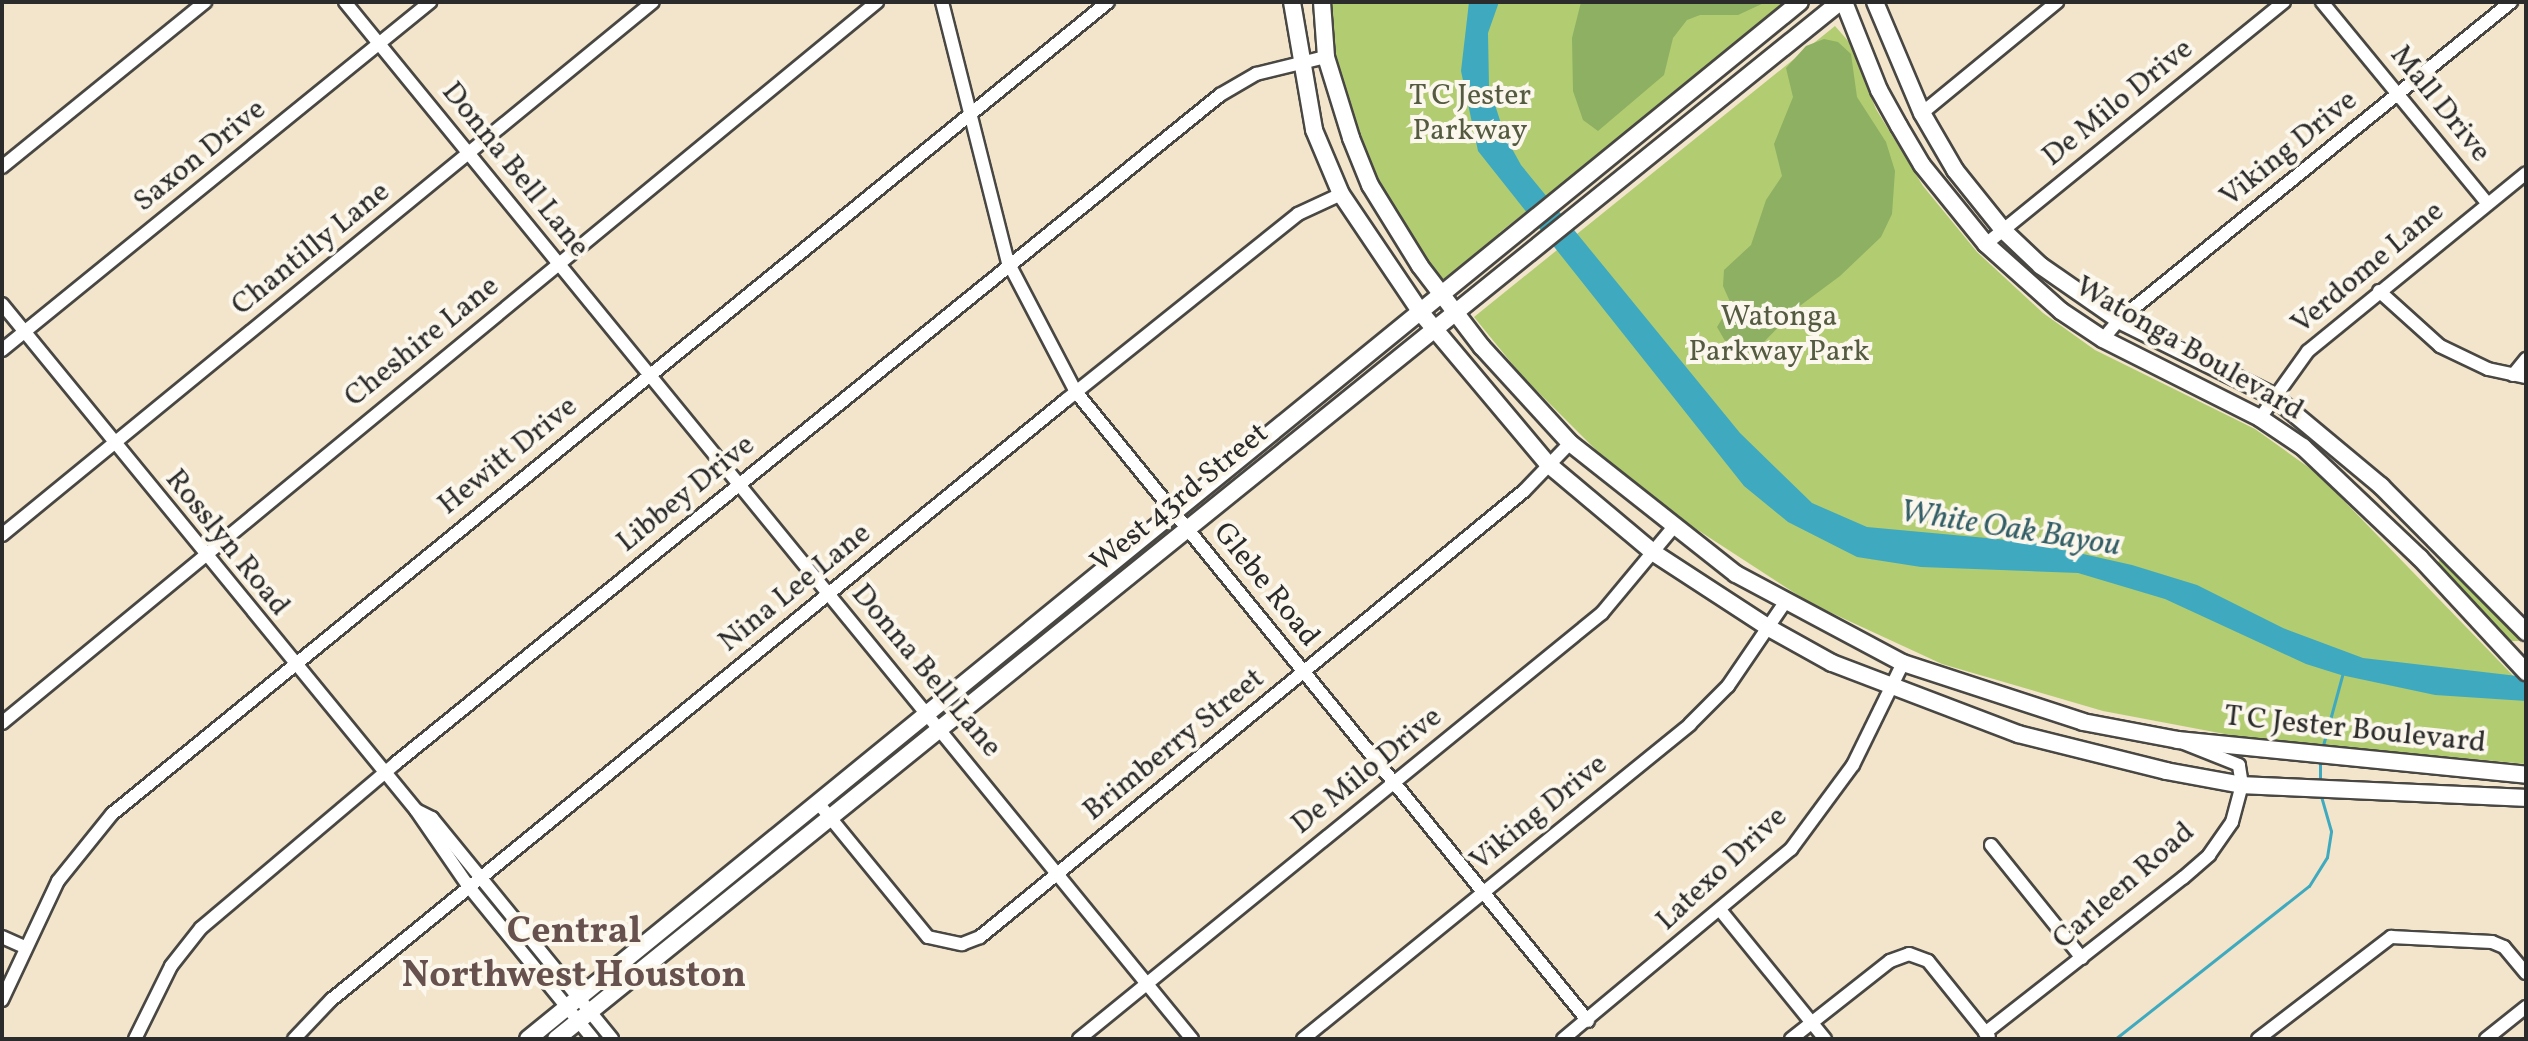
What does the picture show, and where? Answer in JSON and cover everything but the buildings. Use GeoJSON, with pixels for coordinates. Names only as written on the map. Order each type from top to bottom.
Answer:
{"type":"FeatureCollection","features":[{"type":"Feature","properties":{"kind":"main road","name":"T C Jester Boulevard"},"geometry":{"type":"LineString","coordinates":[[1292,2],[1299,62],[1314,130],[1341,194],[1422,314],[1548,464],[1654,553],[1769,628],[1893,688],[2018,734],[2242,785],[2475,793],[2526,798]]}},
{"type":"Feature","properties":{"kind":"main road","name":"T C Jester Boulevard"},"geometry":{"type":"LineString","coordinates":[[1322,2],[1326,57],[1370,185],[1442,296],[1570,443],[1672,529],[1784,604],[1903,663],[2083,722],[2178,740],[2526,775]]}},
{"type":"Feature","properties":{"kind":"main road","name":"West 43rd Street"},"geometry":{"type":"LineString","coordinates":[[528,1039],[580,1009],[712,903],[830,818],[1186,528],[1280,442],[1333,384],[1800,2]]}},
{"type":"Feature","properties":{"kind":"main road","name":"West 43rd Street"},"geometry":{"type":"LineString","coordinates":[[712,903],[819,804],[1174,514],[1349,397],[1433,328],[1527,258],[1842,2]]}},
{"type":"Feature","properties":{"kind":"main road","name":"Watonga Boulevard"},"geometry":{"type":"LineString","coordinates":[[1842,2],[1879,90],[1922,165],[1986,244],[2050,302],[2103,339],[2260,418],[2340,478],[2526,672]]}},
{"type":"Feature","properties":{"kind":"main road","name":"Watonga Boulevard"},"geometry":{"type":"LineString","coordinates":[[1875,2],[1900,71],[1922,113],[1955,170],[2003,230],[2041,266],[2119,320],[2273,396],[2381,486],[2526,632]]}},
{"type":"Feature","properties":{"kind":"main road"},"geometry":{"type":"LineString","coordinates":[[1653,122],[1668,141]]}},
{"type":"Feature","properties":{"kind":"main road"},"geometry":{"type":"LineString","coordinates":[[1333,384],[1349,397]]}},
{"type":"Feature","properties":{"kind":"main road"},"geometry":{"type":"LineString","coordinates":[[2420,558],[2436,542]]}},
{"type":"Feature","properties":{"kind":"main road"},"geometry":{"type":"LineString","coordinates":[[1051,614],[1062,628]]}},
{"type":"Feature","properties":{"kind":"main road"},"geometry":{"type":"LineString","coordinates":[[2475,793],[2478,770]]}},
{"type":"Feature","properties":{"kind":"main road","name":"West 43rd Street"},"geometry":{"type":"LineString","coordinates":[[556,1039],[580,1009]]}},
{"type":"Feature","properties":{"kind":"street"},"geometry":{"type":"LineString","coordinates":[[2,167],[205,2]]}},
{"type":"Feature","properties":{"kind":"street","name":"Donna Bell Lane"},"geometry":{"type":"LineString","coordinates":[[345,2],[1192,1039]]}},
{"type":"Feature","properties":{"kind":"street","name":"Saxon Drive"},"geometry":{"type":"LineString","coordinates":[[2,350],[430,2]]}},
{"type":"Feature","properties":{"kind":"street","name":"Chantilly Lane"},"geometry":{"type":"LineString","coordinates":[[2,535],[653,2]]}},
{"type":"Feature","properties":{"kind":"street","name":"Cheshire Lane"},"geometry":{"type":"LineString","coordinates":[[2,723],[203,554],[877,2]]}},
{"type":"Feature","properties":{"kind":"street","name":"Glebe Road"},"geometry":{"type":"LineString","coordinates":[[942,2],[967,113],[1008,262],[1076,392],[1392,785],[1588,1021]]}},
{"type":"Feature","properties":{"kind":"street","name":"Hewitt Drive"},"geometry":{"type":"LineString","coordinates":[[2,1000],[24,947],[58,881],[112,814],[967,113],[1108,2]]}},
{"type":"Feature","properties":{"kind":"street"},"geometry":{"type":"LineString","coordinates":[[1922,113],[2057,2]]}},
{"type":"Feature","properties":{"kind":"street","name":"De Milo Drive"},"geometry":{"type":"LineString","coordinates":[[1986,244],[2284,2]]}},
{"type":"Feature","properties":{"kind":"street","name":"Mall Drive"},"geometry":{"type":"LineString","coordinates":[[2322,2],[2487,203]]}},
{"type":"Feature","properties":{"kind":"street","name":"Viking Drive"},"geometry":{"type":"LineString","coordinates":[[2103,339],[2119,320],[2511,2]]}},
{"type":"Feature","properties":{"kind":"street","name":"Libbey Drive"},"geometry":{"type":"LineString","coordinates":[[135,1039],[171,966],[201,928],[384,773],[1008,262],[1238,82],[1299,62],[1326,57]]}},
{"type":"Feature","properties":{"kind":"street","name":"Verdome Lane"},"geometry":{"type":"LineString","coordinates":[[2260,418],[2308,351],[2526,173]]}},
{"type":"Feature","properties":{"kind":"street","name":"Nina Lee Lane"},"geometry":{"type":"LineString","coordinates":[[294,1039],[331,1000],[1076,392],[1298,214],[1341,194]]}},
{"type":"Feature","properties":{"kind":"street"},"geometry":{"type":"LineString","coordinates":[[2379,291],[2440,346],[2519,376],[2526,359]]}},
{"type":"Feature","properties":{"kind":"street","name":"Rosslyn Road"},"geometry":{"type":"LineString","coordinates":[[2,304],[293,665],[416,810],[469,887],[580,1009],[612,1039]]}},
{"type":"Feature","properties":{"kind":"street","name":"Brimberry Street"},"geometry":{"type":"LineString","coordinates":[[819,804],[913,924],[941,943],[980,937],[1524,491],[1570,443]]}},
{"type":"Feature","properties":{"kind":"street","name":"De Milo Drive"},"geometry":{"type":"LineString","coordinates":[[1079,1039],[1602,613],[1672,529]]}},
{"type":"Feature","properties":{"kind":"street","name":"Viking Drive"},"geometry":{"type":"LineString","coordinates":[[1303,1039],[1690,724],[1728,686],[1784,604]]}},
{"type":"Feature","properties":{"kind":"street","name":"Latexo Drive"},"geometry":{"type":"LineString","coordinates":[[1563,1039],[1721,911],[1791,849],[1853,765],[1903,663]]}},
{"type":"Feature","properties":{"kind":"street"},"geometry":{"type":"LineString","coordinates":[[2178,740],[2239,765],[2242,785]]}},
{"type":"Feature","properties":{"kind":"street","name":"Carleen Road"},"geometry":{"type":"LineString","coordinates":[[1988,1036],[2209,855],[2232,822],[2242,785]]}},
{"type":"Feature","properties":{"kind":"street","name":"Rosslyn Road"},"geometry":{"type":"LineString","coordinates":[[416,810],[432,818],[481,877],[580,1009],[593,1039]]}},
{"type":"Feature","properties":{"kind":"street"},"geometry":{"type":"LineString","coordinates":[[1991,845],[2082,958]]}},
{"type":"Feature","properties":{"kind":"street"},"geometry":{"type":"LineString","coordinates":[[1721,911],[1825,1039]]}},
{"type":"Feature","properties":{"kind":"street"},"geometry":{"type":"LineString","coordinates":[[2,937],[24,947]]}},
{"type":"Feature","properties":{"kind":"street"},"geometry":{"type":"LineString","coordinates":[[2258,1039],[2391,937],[2492,942],[2504,947],[2526,973]]}},
{"type":"Feature","properties":{"kind":"street"},"geometry":{"type":"LineString","coordinates":[[1791,1039],[1890,961],[1909,954],[1928,961],[1988,1036]]}},
{"type":"Feature","properties":{"kind":"street"},"geometry":{"type":"LineString","coordinates":[[2486,1039],[2526,1007]]}},
{"type":"Feature","properties":{"kind":"green space","name":"T C Jester Parkway"},"geometry":{"type":"Polygon","coordinates":[[[1327,2],[1791,2],[1499,233],[1502,237],[1453,278],[1444,280],[1436,276],[1383,195],[1363,152],[1336,62],[1327,2]]]}},
{"type":"Feature","properties":{"kind":"green space"},"geometry":{"type":"Polygon","coordinates":[[[1581,2],[1766,2],[1738,15],[1700,15],[1687,20],[1673,38],[1664,75],[1598,131],[1583,120],[1573,91],[1572,38],[1581,2]]]}},
{"type":"Feature","properties":{"kind":"green space","name":"Watonga Parkway Park"},"geometry":{"type":"Polygon","coordinates":[[[1835,26],[1849,42],[1876,109],[1923,186],[1977,252],[2043,313],[2095,350],[2255,429],[2318,474],[2526,689],[2526,764],[2246,738],[2103,711],[1942,664],[1810,603],[1690,525],[1599,453],[1522,376],[1474,317],[1835,26]]]}},
{"type":"Feature","properties":{"kind":"green space"},"geometry":{"type":"Polygon","coordinates":[[[1824,39],[1838,42],[1851,54],[1857,97],[1886,142],[1895,171],[1892,214],[1881,237],[1840,276],[1797,308],[1754,352],[1741,353],[1728,346],[1717,327],[1731,304],[1723,286],[1724,270],[1751,245],[1766,200],[1782,176],[1774,144],[1793,97],[1786,68],[1806,46],[1824,39]]]}},
{"type":"Feature","properties":{"kind":"green space"},"geometry":{"type":"Polygon","coordinates":[[[2439,560],[2449,565],[2523,641],[2506,641],[2437,568],[2439,560]]]}},
{"type":"Feature","properties":{"kind":"water"},"geometry":{"type":"Polygon","coordinates":[[[1469,2],[1499,2],[1488,33],[1489,86],[1505,136],[1521,165],[1740,433],[1812,503],[1867,527],[2030,542],[2132,565],[2197,585],[2283,628],[2363,658],[2526,677],[2526,701],[2435,695],[2341,675],[2306,664],[2165,599],[2078,573],[1921,567],[1857,557],[1788,522],[1744,486],[1478,151],[1461,71],[1469,2]]]}},
{"type":"Feature","properties":{"kind":"waterway"},"geometry":{"type":"LineString","coordinates":[[2322,749],[2343,672]]}},
{"type":"Feature","properties":{"kind":"waterway"},"geometry":{"type":"LineString","coordinates":[[2320,760],[2320,785]]}},
{"type":"Feature","properties":{"kind":"waterway"},"geometry":{"type":"LineString","coordinates":[[2115,1039],[2309,886],[2327,857],[2331,831],[2321,796]]}},
{"type":"Feature","properties":{"kind":"district","name":"Central Northwest Houston"},"geometry":{"type":"Point","coordinates":[574,955]}},
{"type":"Feature","properties":{"kind":"water label","name":"White Oak Bayou"},"geometry":{"type":"Point","coordinates":[2010,530]}}]}
